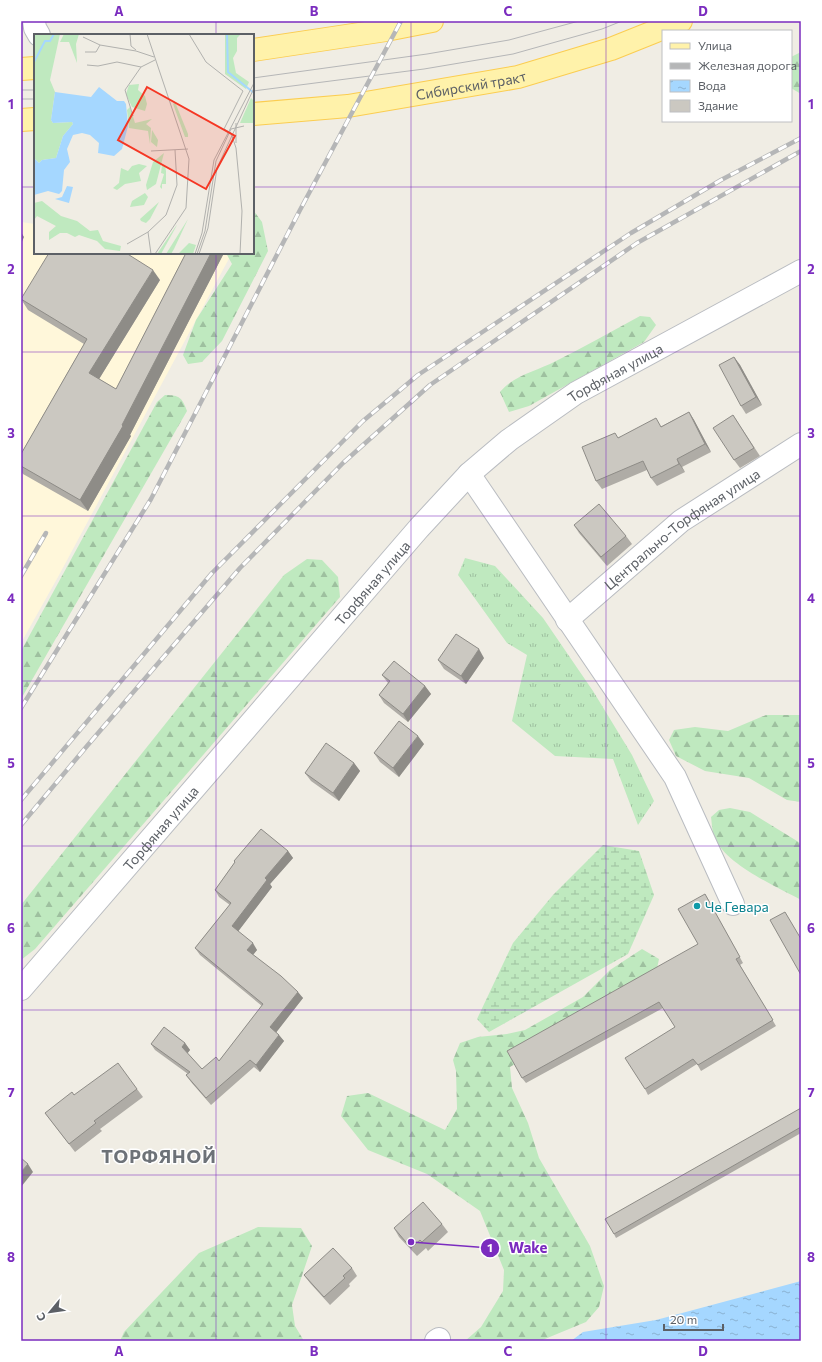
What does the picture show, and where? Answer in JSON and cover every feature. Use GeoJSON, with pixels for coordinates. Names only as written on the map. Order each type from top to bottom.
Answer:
{"type":"FeatureCollection","features":[{"type":"Feature","properties":{"kind":"main road"},"geometry":{"type":"LineString","coordinates":[[254,50],[386,30],[432,21]]}},
{"type":"Feature","properties":{"kind":"main road","name":"Сибирский тракт"},"geometry":{"type":"LineString","coordinates":[[254,114],[348,106],[518,77],[611,49],[681,21]]}},
{"type":"Feature","properties":{"kind":"main road"},"geometry":{"type":"LineString","coordinates":[[21,69],[34,68]]}},
{"type":"Feature","properties":{"kind":"main road"},"geometry":{"type":"LineString","coordinates":[[21,120],[34,119]]}},
{"type":"Feature","properties":{"kind":"street"},"geometry":{"type":"LineString","coordinates":[[21,27],[26,21]]}},
{"type":"Feature","properties":{"kind":"street"},"geometry":{"type":"LineString","coordinates":[[34,21],[35,28],[38,34]]}},
{"type":"Feature","properties":{"kind":"street","name":"Торфяная улица"},"geometry":{"type":"LineString","coordinates":[[21,989],[419,528],[469,474],[509,440],[576,393],[801,271]]}},
{"type":"Feature","properties":{"kind":"street","name":"Центрально-Торфяная улица"},"geometry":{"type":"LineString","coordinates":[[567,620],[681,521],[801,444]]}},
{"type":"Feature","properties":{"kind":"street"},"geometry":{"type":"LineString","coordinates":[[469,474],[675,777],[733,904]]}},
{"type":"Feature","properties":{"kind":"shaded area"},"geometry":{"type":"Polygon","coordinates":[[[21,222],[34,224],[34,254],[231,254],[58,577],[21,643],[21,222]]]}},
{"type":"Feature","properties":{"kind":"green space"},"geometry":{"type":"Polygon","coordinates":[[[801,52],[801,94],[792,89],[792,56],[801,52]]]}},
{"type":"Feature","properties":{"kind":"green space"},"geometry":{"type":"Polygon","coordinates":[[[254,211],[262,222],[268,251],[222,341],[202,362],[188,364],[183,355],[196,320],[232,264],[227,254],[254,254],[254,211]]]}},
{"type":"Feature","properties":{"kind":"green space"},"geometry":{"type":"Polygon","coordinates":[[[640,316],[650,317],[656,325],[644,342],[529,406],[509,412],[500,392],[512,381],[549,365],[640,316]]]}},
{"type":"Feature","properties":{"kind":"green space"},"geometry":{"type":"Polygon","coordinates":[[[165,395],[180,398],[187,411],[21,699],[21,651],[157,402],[165,395]]]}},
{"type":"Feature","properties":{"kind":"green space"},"geometry":{"type":"Polygon","coordinates":[[[465,558],[495,566],[543,618],[593,691],[632,755],[654,801],[638,825],[613,759],[555,756],[512,721],[527,655],[507,643],[458,575],[465,558]]]}},
{"type":"Feature","properties":{"kind":"green space"},"geometry":{"type":"Polygon","coordinates":[[[307,559],[322,560],[338,577],[340,597],[35,949],[21,960],[21,905],[284,575],[307,559]]]}},
{"type":"Feature","properties":{"kind":"green space"},"geometry":{"type":"Polygon","coordinates":[[[766,715],[801,715],[801,802],[787,800],[749,778],[705,771],[676,756],[669,740],[674,730],[695,727],[728,731],[766,715]]]}},
{"type":"Feature","properties":{"kind":"green space"},"geometry":{"type":"Polygon","coordinates":[[[730,808],[750,812],[801,844],[801,900],[766,882],[740,866],[721,848],[714,836],[711,817],[719,810],[730,808]]]}},
{"type":"Feature","properties":{"kind":"green space"},"geometry":{"type":"Polygon","coordinates":[[[603,845],[639,851],[654,895],[628,954],[489,1032],[477,1019],[513,943],[553,895],[603,845]]]}},
{"type":"Feature","properties":{"kind":"green space"},"geometry":{"type":"Polygon","coordinates":[[[642,949],[659,959],[655,978],[510,1067],[512,1088],[528,1123],[539,1158],[590,1246],[604,1286],[599,1307],[586,1322],[540,1341],[465,1341],[481,1327],[503,1291],[504,1270],[480,1211],[427,1174],[368,1150],[341,1116],[347,1096],[368,1093],[445,1130],[457,1109],[456,1071],[453,1060],[460,1043],[478,1037],[507,1034],[525,1030],[583,997],[610,970],[642,949]]]}},
{"type":"Feature","properties":{"kind":"green space"},"geometry":{"type":"Polygon","coordinates":[[[258,1227],[301,1228],[312,1246],[292,1305],[295,1326],[304,1341],[120,1341],[124,1332],[199,1253],[258,1227]]]}},
{"type":"Feature","properties":{"kind":"water"},"geometry":{"type":"Polygon","coordinates":[[[801,1281],[801,1341],[571,1341],[583,1332],[656,1320],[801,1281]]]}},
{"type":"Feature","properties":{"kind":"building"},"geometry":{"type":"Polygon","coordinates":[[[48,254],[128,254],[153,270],[89,373],[116,389],[185,254],[210,254],[122,425],[123,426],[80,500],[21,466],[21,454],[87,339],[21,299],[48,254]]]}},
{"type":"Feature","properties":{"kind":"building"},"geometry":{"type":"Polygon","coordinates":[[[734,357],[756,397],[741,406],[719,365],[734,357]]]}},
{"type":"Feature","properties":{"kind":"building"},"geometry":{"type":"Polygon","coordinates":[[[689,412],[705,444],[677,459],[679,464],[651,478],[643,461],[596,481],[582,447],[615,433],[618,438],[656,418],[661,427],[689,412]]]}},
{"type":"Feature","properties":{"kind":"building"},"geometry":{"type":"Polygon","coordinates":[[[733,415],[754,448],[734,460],[713,428],[733,415]]]}},
{"type":"Feature","properties":{"kind":"building"},"geometry":{"type":"Polygon","coordinates":[[[599,504],[626,536],[601,557],[574,525],[599,504]]]}},
{"type":"Feature","properties":{"kind":"building"},"geometry":{"type":"Polygon","coordinates":[[[456,634],[479,649],[461,676],[438,660],[456,634]]]}},
{"type":"Feature","properties":{"kind":"building"},"geometry":{"type":"Polygon","coordinates":[[[394,661],[425,686],[403,714],[379,695],[390,681],[382,675],[394,661]]]}},
{"type":"Feature","properties":{"kind":"building"},"geometry":{"type":"Polygon","coordinates":[[[399,721],[418,736],[393,768],[374,753],[399,721]]]}},
{"type":"Feature","properties":{"kind":"building"},"geometry":{"type":"Polygon","coordinates":[[[326,743],[354,763],[333,793],[305,773],[326,743]]]}},
{"type":"Feature","properties":{"kind":"building"},"geometry":{"type":"Polygon","coordinates":[[[261,829],[288,851],[265,878],[267,880],[232,926],[253,943],[247,950],[281,976],[298,992],[270,1027],[279,1035],[256,1065],[250,1060],[206,1098],[186,1075],[190,1072],[151,1044],[164,1027],[185,1043],[182,1047],[202,1069],[216,1057],[219,1061],[263,1004],[195,948],[231,903],[215,890],[235,862],[234,861],[261,829]]]}},
{"type":"Feature","properties":{"kind":"building"},"geometry":{"type":"Polygon","coordinates":[[[705,894],[740,957],[736,959],[773,1020],[698,1065],[693,1059],[645,1089],[625,1058],[675,1027],[659,1002],[522,1078],[507,1051],[698,944],[678,909],[705,894]]]}},
{"type":"Feature","properties":{"kind":"building"},"geometry":{"type":"Polygon","coordinates":[[[785,912],[801,939],[801,975],[770,920],[785,912]]]}},
{"type":"Feature","properties":{"kind":"building"},"geometry":{"type":"Polygon","coordinates":[[[118,1063],[137,1089],[94,1121],[96,1123],[69,1144],[45,1113],[72,1092],[74,1095],[118,1063]]]}},
{"type":"Feature","properties":{"kind":"building"},"geometry":{"type":"Polygon","coordinates":[[[801,1108],[801,1127],[614,1234],[605,1219],[801,1108]]]}},
{"type":"Feature","properties":{"kind":"building"},"geometry":{"type":"Polygon","coordinates":[[[21,1158],[28,1164],[21,1172],[21,1158]]]}},
{"type":"Feature","properties":{"kind":"building"},"geometry":{"type":"Polygon","coordinates":[[[423,1202],[442,1224],[422,1242],[420,1240],[411,1248],[394,1228],[423,1202]]]}},
{"type":"Feature","properties":{"kind":"building"},"geometry":{"type":"Polygon","coordinates":[[[333,1248],[352,1268],[343,1276],[345,1278],[324,1297],[304,1275],[333,1248]]]}},
{"type":"Feature","properties":{"kind":"tram line"},"geometry":{"type":"LineString","coordinates":[[254,78],[427,54],[509,40],[579,21]]}},
{"type":"Feature","properties":{"kind":"tram line"},"geometry":{"type":"LineString","coordinates":[[254,91],[424,69],[513,54],[602,29],[622,21]]}},
{"type":"Feature","properties":{"kind":"tram line"},"geometry":{"type":"LineString","coordinates":[[21,90],[34,90]]}},
{"type":"Feature","properties":{"kind":"tram line"},"geometry":{"type":"LineString","coordinates":[[21,99],[34,99]]}},
{"type":"Feature","properties":{"kind":"railway"},"geometry":{"type":"LineString","coordinates":[[21,708],[151,499],[300,210],[401,21]]}},
{"type":"Feature","properties":{"kind":"railway"},"geometry":{"type":"LineString","coordinates":[[21,800],[212,573],[363,421],[418,375],[631,233],[721,180],[801,138]]}},
{"type":"Feature","properties":{"kind":"railway"},"geometry":{"type":"LineString","coordinates":[[21,825],[240,568],[343,463],[430,385],[637,243],[801,151]]}},
{"type":"Feature","properties":{"kind":"railway"},"geometry":{"type":"LineString","coordinates":[[21,576],[46,533]]}},
{"type":"Feature","properties":{"kind":"place","name":"Че Гевара"},"geometry":{"type":"Point","coordinates":[697,906]}},
{"type":"Feature","properties":{"kind":"place","name":"Wake"},"geometry":{"type":"Point","coordinates":[411,1242]}},
{"type":"Feature","properties":{"kind":"district","name":"ТОРФЯНОЙ"},"geometry":{"type":"Point","coordinates":[159,1156]}}]}
